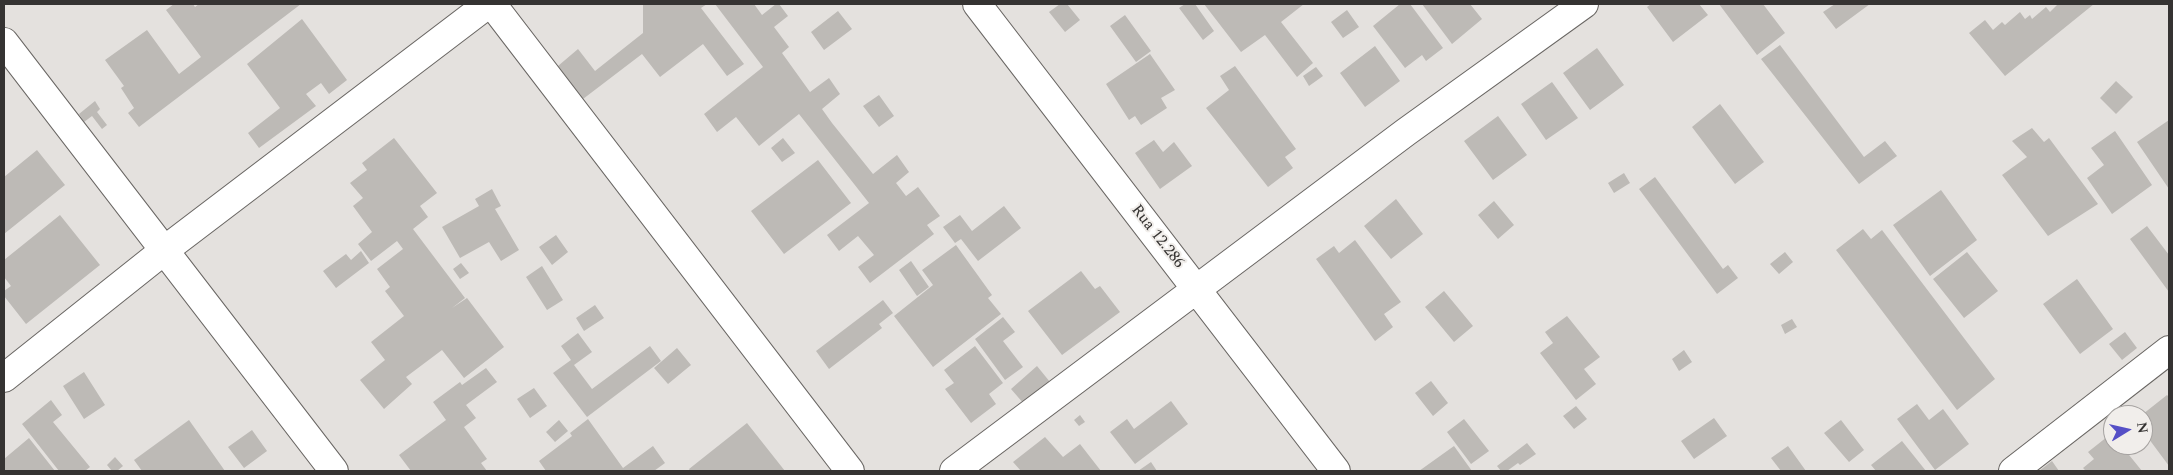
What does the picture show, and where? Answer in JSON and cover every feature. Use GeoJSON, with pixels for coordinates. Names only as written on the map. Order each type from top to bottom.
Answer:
{"type":"FeatureCollection","features":[{"type":"Feature","properties":{"kind":"street"},"geometry":{"type":"LineString","coordinates":[[4,378],[166,250],[488,4]]}},
{"type":"Feature","properties":{"kind":"street"},"geometry":{"type":"LineString","coordinates":[[492,4],[850,471]]}},
{"type":"Feature","properties":{"kind":"street","name":"Rua 12.286"},"geometry":{"type":"LineString","coordinates":[[977,4],[1336,471]]}},
{"type":"Feature","properties":{"kind":"street"},"geometry":{"type":"LineString","coordinates":[[954,471],[1198,290],[1406,132],[1584,4]]}},
{"type":"Feature","properties":{"kind":"street"},"geometry":{"type":"LineString","coordinates":[[4,42],[166,250],[334,471]]}},
{"type":"Feature","properties":{"kind":"street"},"geometry":{"type":"LineString","coordinates":[[2013,471],[2169,350]]}},
{"type":"Feature","properties":{"kind":"building"},"geometry":{"type":"Polygon","coordinates":[[[174,4],[193,4],[195,7],[199,4],[301,4],[139,127],[128,113],[134,108],[121,88],[124,86],[105,60],[147,30],[179,74],[201,57],[166,10],[174,4]]]}},
{"type":"Feature","properties":{"kind":"building"},"geometry":{"type":"Polygon","coordinates":[[[643,4],[707,4],[701,8],[744,64],[727,76],[703,44],[660,77],[642,54],[583,99],[558,66],[578,49],[595,71],[643,33],[643,4]]]}},
{"type":"Feature","properties":{"kind":"building"},"geometry":{"type":"Polygon","coordinates":[[[715,4],[754,4],[762,15],[776,4],[779,4],[788,16],[774,27],[789,47],[782,53],[810,92],[829,78],[840,94],[822,109],[832,123],[873,174],[897,155],[909,172],[896,183],[906,196],[918,187],[940,216],[927,225],[934,234],[870,283],[858,267],[874,255],[858,236],[839,251],[827,235],[869,203],[799,114],[759,146],[736,117],[717,132],[704,114],[763,67],[715,4]]]}},
{"type":"Feature","properties":{"kind":"building"},"geometry":{"type":"Polygon","coordinates":[[[1060,4],[1067,4],[1080,20],[1065,32],[1049,12],[1060,4]]]}},
{"type":"Feature","properties":{"kind":"building"},"geometry":{"type":"Polygon","coordinates":[[[1185,4],[1195,4],[1214,31],[1203,40],[1179,8],[1185,4]]]}},
{"type":"Feature","properties":{"kind":"building"},"geometry":{"type":"Polygon","coordinates":[[[1204,4],[1304,4],[1281,22],[1313,63],[1297,77],[1265,35],[1241,52],[1204,4]]]}},
{"type":"Feature","properties":{"kind":"building"},"geometry":{"type":"Polygon","coordinates":[[[1400,4],[1410,4],[1443,48],[1426,61],[1422,55],[1405,68],[1373,26],[1400,4]]]}},
{"type":"Feature","properties":{"kind":"building"},"geometry":{"type":"Polygon","coordinates":[[[1422,4],[1470,4],[1482,19],[1452,44],[1422,4]]]}},
{"type":"Feature","properties":{"kind":"building"},"geometry":{"type":"Polygon","coordinates":[[[1651,4],[1699,4],[1708,15],[1673,42],[1647,7],[1651,4]]]}},
{"type":"Feature","properties":{"kind":"building"},"geometry":{"type":"Polygon","coordinates":[[[1719,4],[1763,4],[1785,33],[1757,55],[1719,4]]]}},
{"type":"Feature","properties":{"kind":"building"},"geometry":{"type":"Polygon","coordinates":[[[1835,4],[1870,4],[1836,29],[1823,12],[1835,4]]]}},
{"type":"Feature","properties":{"kind":"building"},"geometry":{"type":"Polygon","coordinates":[[[2058,4],[2094,4],[2005,76],[1969,33],[1985,20],[1993,30],[2002,22],[2005,25],[2020,12],[2025,19],[2030,15],[2032,19],[2046,7],[2050,12],[2058,4]]]}},
{"type":"Feature","properties":{"kind":"building"},"geometry":{"type":"Polygon","coordinates":[[[1347,10],[1359,27],[1343,38],[1331,22],[1347,10]]]}},
{"type":"Feature","properties":{"kind":"building"},"geometry":{"type":"Polygon","coordinates":[[[838,11],[852,29],[824,50],[811,32],[838,11]]]}},
{"type":"Feature","properties":{"kind":"building"},"geometry":{"type":"Polygon","coordinates":[[[1125,15],[1151,51],[1136,62],[1110,26],[1125,15]]]}},
{"type":"Feature","properties":{"kind":"building"},"geometry":{"type":"Polygon","coordinates":[[[302,19],[347,80],[329,94],[321,83],[306,94],[316,106],[259,148],[248,133],[280,108],[247,64],[302,19]]]}},
{"type":"Feature","properties":{"kind":"building"},"geometry":{"type":"Polygon","coordinates":[[[1780,45],[1864,157],[1885,141],[1897,156],[1859,184],[1761,59],[1780,45]]]}},
{"type":"Feature","properties":{"kind":"building"},"geometry":{"type":"Polygon","coordinates":[[[1375,46],[1400,81],[1365,107],[1340,73],[1375,46]]]}},
{"type":"Feature","properties":{"kind":"building"},"geometry":{"type":"Polygon","coordinates":[[[1597,48],[1624,85],[1590,110],[1563,73],[1597,48]]]}},
{"type":"Feature","properties":{"kind":"building"},"geometry":{"type":"Polygon","coordinates":[[[1150,54],[1175,90],[1161,98],[1167,108],[1141,125],[1135,116],[1129,120],[1106,84],[1150,54]]]}},
{"type":"Feature","properties":{"kind":"building"},"geometry":{"type":"Polygon","coordinates":[[[1235,66],[1296,149],[1285,157],[1293,168],[1268,187],[1206,108],[1229,90],[1220,76],[1235,66]]]}},
{"type":"Feature","properties":{"kind":"building"},"geometry":{"type":"Polygon","coordinates":[[[1316,67],[1323,76],[1309,86],[1303,76],[1316,67]]]}},
{"type":"Feature","properties":{"kind":"building"},"geometry":{"type":"Polygon","coordinates":[[[2116,81],[2133,97],[2116,114],[2100,98],[2116,81]]]}},
{"type":"Feature","properties":{"kind":"building"},"geometry":{"type":"Polygon","coordinates":[[[1552,82],[1578,118],[1546,140],[1521,104],[1552,82]]]}},
{"type":"Feature","properties":{"kind":"building"},"geometry":{"type":"Polygon","coordinates":[[[879,95],[894,116],[879,127],[863,106],[879,95]]]}},
{"type":"Feature","properties":{"kind":"building"},"geometry":{"type":"Polygon","coordinates":[[[95,101],[100,109],[97,112],[107,125],[102,129],[92,116],[84,122],[79,114],[95,101]]]}},
{"type":"Feature","properties":{"kind":"building"},"geometry":{"type":"Polygon","coordinates":[[[1720,104],[1764,162],[1735,184],[1692,127],[1720,104]]]}},
{"type":"Feature","properties":{"kind":"building"},"geometry":{"type":"Polygon","coordinates":[[[1498,116],[1527,155],[1493,180],[1464,141],[1498,116]]]}},
{"type":"Feature","properties":{"kind":"building"},"geometry":{"type":"Polygon","coordinates":[[[2169,120],[2169,189],[2137,142],[2169,120]]]}},
{"type":"Feature","properties":{"kind":"building"},"geometry":{"type":"Polygon","coordinates":[[[2032,128],[2044,142],[2049,138],[2098,204],[2048,236],[2002,175],[2027,157],[2012,141],[2032,128]]]}},
{"type":"Feature","properties":{"kind":"building"},"geometry":{"type":"Polygon","coordinates":[[[2115,131],[2152,185],[2112,214],[2087,178],[2104,165],[2091,148],[2115,131]]]}},
{"type":"Feature","properties":{"kind":"building"},"geometry":{"type":"Polygon","coordinates":[[[394,138],[437,193],[420,206],[428,217],[413,229],[465,298],[452,308],[467,298],[504,347],[464,378],[442,350],[406,377],[412,384],[384,409],[360,380],[385,360],[371,342],[404,316],[385,291],[390,287],[377,269],[403,249],[397,241],[371,261],[358,244],[372,232],[353,206],[363,198],[350,183],[367,170],[362,163],[394,138]]]}},
{"type":"Feature","properties":{"kind":"building"},"geometry":{"type":"Polygon","coordinates":[[[783,138],[795,153],[782,162],[771,148],[783,138]]]}},
{"type":"Feature","properties":{"kind":"building"},"geometry":{"type":"Polygon","coordinates":[[[1154,140],[1163,152],[1174,142],[1192,166],[1160,189],[1135,153],[1154,140]]]}},
{"type":"Feature","properties":{"kind":"building"},"geometry":{"type":"Polygon","coordinates":[[[37,150],[65,185],[4,234],[4,177],[37,150]]]}},
{"type":"Feature","properties":{"kind":"building"},"geometry":{"type":"Polygon","coordinates":[[[818,160],[851,203],[784,254],[751,211],[818,160]]]}},
{"type":"Feature","properties":{"kind":"building"},"geometry":{"type":"Polygon","coordinates":[[[1624,173],[1630,183],[1614,193],[1608,183],[1624,173]]]}},
{"type":"Feature","properties":{"kind":"building"},"geometry":{"type":"Polygon","coordinates":[[[1655,177],[1723,269],[1728,265],[1738,278],[1717,294],[1639,189],[1655,177]]]}},
{"type":"Feature","properties":{"kind":"building"},"geometry":{"type":"Polygon","coordinates":[[[492,189],[501,206],[495,209],[519,250],[501,261],[489,242],[460,258],[442,227],[479,206],[475,199],[492,189]]]}},
{"type":"Feature","properties":{"kind":"building"},"geometry":{"type":"Polygon","coordinates":[[[1941,190],[1977,240],[1930,276],[1893,225],[1941,190]]]}},
{"type":"Feature","properties":{"kind":"building"},"geometry":{"type":"Polygon","coordinates":[[[1396,199],[1423,234],[1391,259],[1364,226],[1396,199]]]}},
{"type":"Feature","properties":{"kind":"building"},"geometry":{"type":"Polygon","coordinates":[[[1494,201],[1514,225],[1498,239],[1478,215],[1494,201]]]}},
{"type":"Feature","properties":{"kind":"building"},"geometry":{"type":"Polygon","coordinates":[[[1004,206],[1021,228],[978,261],[961,239],[955,243],[943,227],[960,215],[972,231],[1004,206]]]}},
{"type":"Feature","properties":{"kind":"building"},"geometry":{"type":"Polygon","coordinates":[[[60,215],[100,265],[26,324],[4,296],[4,291],[11,286],[4,277],[4,260],[60,215]]]}},
{"type":"Feature","properties":{"kind":"building"},"geometry":{"type":"Polygon","coordinates":[[[2147,226],[2169,255],[2169,292],[2130,239],[2147,226]]]}},
{"type":"Feature","properties":{"kind":"building"},"geometry":{"type":"Polygon","coordinates":[[[1863,229],[1871,239],[1882,230],[1995,379],[1957,410],[1836,250],[1863,229]]]}},
{"type":"Feature","properties":{"kind":"building"},"geometry":{"type":"Polygon","coordinates":[[[556,235],[568,252],[552,265],[539,247],[556,235]]]}},
{"type":"Feature","properties":{"kind":"building"},"geometry":{"type":"Polygon","coordinates":[[[1355,240],[1401,302],[1384,314],[1393,327],[1375,341],[1316,259],[1334,246],[1339,253],[1355,240]]]}},
{"type":"Feature","properties":{"kind":"building"},"geometry":{"type":"Polygon","coordinates":[[[956,245],[992,295],[988,298],[1001,314],[933,367],[894,316],[933,285],[922,270],[956,245]]]}},
{"type":"Feature","properties":{"kind":"building"},"geometry":{"type":"Polygon","coordinates":[[[361,251],[369,263],[336,288],[323,271],[346,254],[351,260],[361,251]]]}},
{"type":"Feature","properties":{"kind":"building"},"geometry":{"type":"Polygon","coordinates":[[[1785,252],[1793,262],[1779,274],[1770,264],[1785,252]]]}},
{"type":"Feature","properties":{"kind":"building"},"geometry":{"type":"Polygon","coordinates":[[[1967,252],[1998,291],[1964,318],[1933,279],[1967,252]]]}},
{"type":"Feature","properties":{"kind":"building"},"geometry":{"type":"Polygon","coordinates":[[[911,261],[929,287],[917,296],[899,270],[911,261]]]}},
{"type":"Feature","properties":{"kind":"building"},"geometry":{"type":"Polygon","coordinates":[[[461,263],[469,273],[460,279],[453,269],[461,263]]]}},
{"type":"Feature","properties":{"kind":"building"},"geometry":{"type":"Polygon","coordinates":[[[542,266],[563,300],[547,310],[526,277],[542,266]]]}},
{"type":"Feature","properties":{"kind":"building"},"geometry":{"type":"Polygon","coordinates":[[[1081,271],[1095,289],[1100,286],[1120,312],[1062,355],[1028,311],[1081,271]]]}},
{"type":"Feature","properties":{"kind":"building"},"geometry":{"type":"Polygon","coordinates":[[[2077,279],[2113,329],[2080,354],[2043,304],[2077,279]]]}},
{"type":"Feature","properties":{"kind":"building"},"geometry":{"type":"Polygon","coordinates":[[[1444,291],[1473,326],[1454,342],[1425,307],[1444,291]]]}},
{"type":"Feature","properties":{"kind":"building"},"geometry":{"type":"Polygon","coordinates":[[[883,300],[893,313],[879,324],[882,328],[829,369],[816,351],[883,300]]]}},
{"type":"Feature","properties":{"kind":"building"},"geometry":{"type":"Polygon","coordinates":[[[595,305],[604,318],[584,331],[576,318],[595,305]]]}},
{"type":"Feature","properties":{"kind":"building"},"geometry":{"type":"Polygon","coordinates":[[[1567,316],[1600,357],[1584,369],[1596,384],[1576,400],[1540,353],[1553,343],[1545,332],[1567,316]]]}},
{"type":"Feature","properties":{"kind":"building"},"geometry":{"type":"Polygon","coordinates":[[[1003,317],[1015,332],[1003,341],[1023,367],[1005,380],[975,339],[1003,317]]]}},
{"type":"Feature","properties":{"kind":"building"},"geometry":{"type":"Polygon","coordinates":[[[1792,319],[1797,327],[1785,334],[1781,325],[1792,319]]]}},
{"type":"Feature","properties":{"kind":"building"},"geometry":{"type":"Polygon","coordinates":[[[2125,332],[2137,348],[2122,360],[2109,344],[2125,332]]]}},
{"type":"Feature","properties":{"kind":"building"},"geometry":{"type":"Polygon","coordinates":[[[578,333],[592,352],[574,365],[592,389],[650,346],[661,361],[587,417],[553,373],[571,360],[561,346],[578,333]]]}},
{"type":"Feature","properties":{"kind":"building"},"geometry":{"type":"Polygon","coordinates":[[[975,346],[1003,383],[989,394],[996,404],[971,423],[945,389],[954,383],[944,370],[975,346]]]}},
{"type":"Feature","properties":{"kind":"building"},"geometry":{"type":"Polygon","coordinates":[[[677,348],[691,365],[668,384],[654,368],[677,348]]]}},
{"type":"Feature","properties":{"kind":"building"},"geometry":{"type":"Polygon","coordinates":[[[1684,350],[1692,362],[1679,371],[1672,359],[1684,350]]]}},
{"type":"Feature","properties":{"kind":"building"},"geometry":{"type":"Polygon","coordinates":[[[1037,366],[1050,382],[1024,404],[1011,389],[1037,366]]]}},
{"type":"Feature","properties":{"kind":"building"},"geometry":{"type":"Polygon","coordinates":[[[486,368],[497,382],[466,405],[476,418],[464,427],[487,459],[481,463],[487,471],[411,471],[399,455],[446,420],[433,402],[460,382],[462,385],[486,368]]]}},
{"type":"Feature","properties":{"kind":"building"},"geometry":{"type":"Polygon","coordinates":[[[84,372],[105,405],[84,419],[63,386],[84,372]]]}},
{"type":"Feature","properties":{"kind":"building"},"geometry":{"type":"Polygon","coordinates":[[[1431,381],[1448,403],[1433,416],[1415,393],[1431,381]]]}},
{"type":"Feature","properties":{"kind":"building"},"geometry":{"type":"Polygon","coordinates":[[[534,388],[547,406],[530,418],[517,399],[534,388]]]}},
{"type":"Feature","properties":{"kind":"building"},"geometry":{"type":"Polygon","coordinates":[[[2167,395],[2169,397],[2169,466],[2153,444],[2153,406],[2167,395]]]}},
{"type":"Feature","properties":{"kind":"building"},"geometry":{"type":"Polygon","coordinates":[[[51,400],[62,415],[53,422],[90,467],[85,471],[59,471],[22,424],[51,400]]]}},
{"type":"Feature","properties":{"kind":"building"},"geometry":{"type":"Polygon","coordinates":[[[1171,401],[1188,424],[1135,464],[1110,432],[1127,419],[1134,429],[1171,401]]]}},
{"type":"Feature","properties":{"kind":"building"},"geometry":{"type":"Polygon","coordinates":[[[1917,404],[1929,420],[1943,409],[1969,444],[1935,470],[1897,419],[1917,404]]]}},
{"type":"Feature","properties":{"kind":"building"},"geometry":{"type":"Polygon","coordinates":[[[1576,406],[1587,419],[1574,429],[1563,416],[1576,406]]]}},
{"type":"Feature","properties":{"kind":"building"},"geometry":{"type":"Polygon","coordinates":[[[1080,415],[1085,422],[1079,426],[1074,420],[1080,415]]]}},
{"type":"Feature","properties":{"kind":"building"},"geometry":{"type":"Polygon","coordinates":[[[1714,418],[1727,436],[1694,459],[1681,441],[1714,418]]]}},
{"type":"Feature","properties":{"kind":"building"},"geometry":{"type":"Polygon","coordinates":[[[588,419],[623,468],[653,446],[665,463],[654,471],[546,471],[539,461],[572,436],[570,433],[588,419]]]}},
{"type":"Feature","properties":{"kind":"building"},"geometry":{"type":"Polygon","coordinates":[[[1464,419],[1489,451],[1471,464],[1447,432],[1464,419]]]}},
{"type":"Feature","properties":{"kind":"building"},"geometry":{"type":"Polygon","coordinates":[[[189,420],[225,471],[142,471],[134,460],[189,420]]]}},
{"type":"Feature","properties":{"kind":"building"},"geometry":{"type":"Polygon","coordinates":[[[559,420],[568,431],[555,442],[546,432],[559,420]]]}},
{"type":"Feature","properties":{"kind":"building"},"geometry":{"type":"Polygon","coordinates":[[[1841,420],[1864,450],[1849,462],[1824,433],[1841,420]]]}},
{"type":"Feature","properties":{"kind":"building"},"geometry":{"type":"Polygon","coordinates":[[[747,423],[785,471],[690,471],[689,469],[747,423]]]}},
{"type":"Feature","properties":{"kind":"building"},"geometry":{"type":"Polygon","coordinates":[[[252,430],[267,451],[244,468],[228,447],[252,430]]]}},
{"type":"Feature","properties":{"kind":"building"},"geometry":{"type":"Polygon","coordinates":[[[1045,437],[1063,457],[1080,444],[1101,471],[1021,471],[1013,462],[1045,437]]]}},
{"type":"Feature","properties":{"kind":"building"},"geometry":{"type":"Polygon","coordinates":[[[29,438],[55,471],[4,471],[4,459],[29,438]]]}},
{"type":"Feature","properties":{"kind":"building"},"geometry":{"type":"Polygon","coordinates":[[[2103,440],[2103,455],[2129,455],[2142,471],[2086,471],[2083,468],[2094,459],[2088,452],[2103,440]]]}},
{"type":"Feature","properties":{"kind":"building"},"geometry":{"type":"Polygon","coordinates":[[[1902,441],[1926,471],[1876,471],[1871,465],[1902,441]]]}},
{"type":"Feature","properties":{"kind":"building"},"geometry":{"type":"Polygon","coordinates":[[[1527,443],[1536,454],[1520,465],[1518,463],[1507,471],[1501,471],[1497,466],[1527,443]]]}},
{"type":"Feature","properties":{"kind":"building"},"geometry":{"type":"Polygon","coordinates":[[[1454,446],[1472,471],[1419,471],[1454,446]]]}},
{"type":"Feature","properties":{"kind":"building"},"geometry":{"type":"Polygon","coordinates":[[[1788,446],[1806,471],[1781,471],[1771,458],[1788,446]]]}},
{"type":"Feature","properties":{"kind":"building"},"geometry":{"type":"Polygon","coordinates":[[[115,457],[123,466],[117,471],[112,471],[107,465],[115,457]]]}},
{"type":"Feature","properties":{"kind":"building"},"geometry":{"type":"Polygon","coordinates":[[[2052,461],[2059,471],[2039,471],[2052,461]]]}},
{"type":"Feature","properties":{"kind":"building"},"geometry":{"type":"Polygon","coordinates":[[[1151,462],[1157,471],[1138,471],[1151,462]]]}}]}
